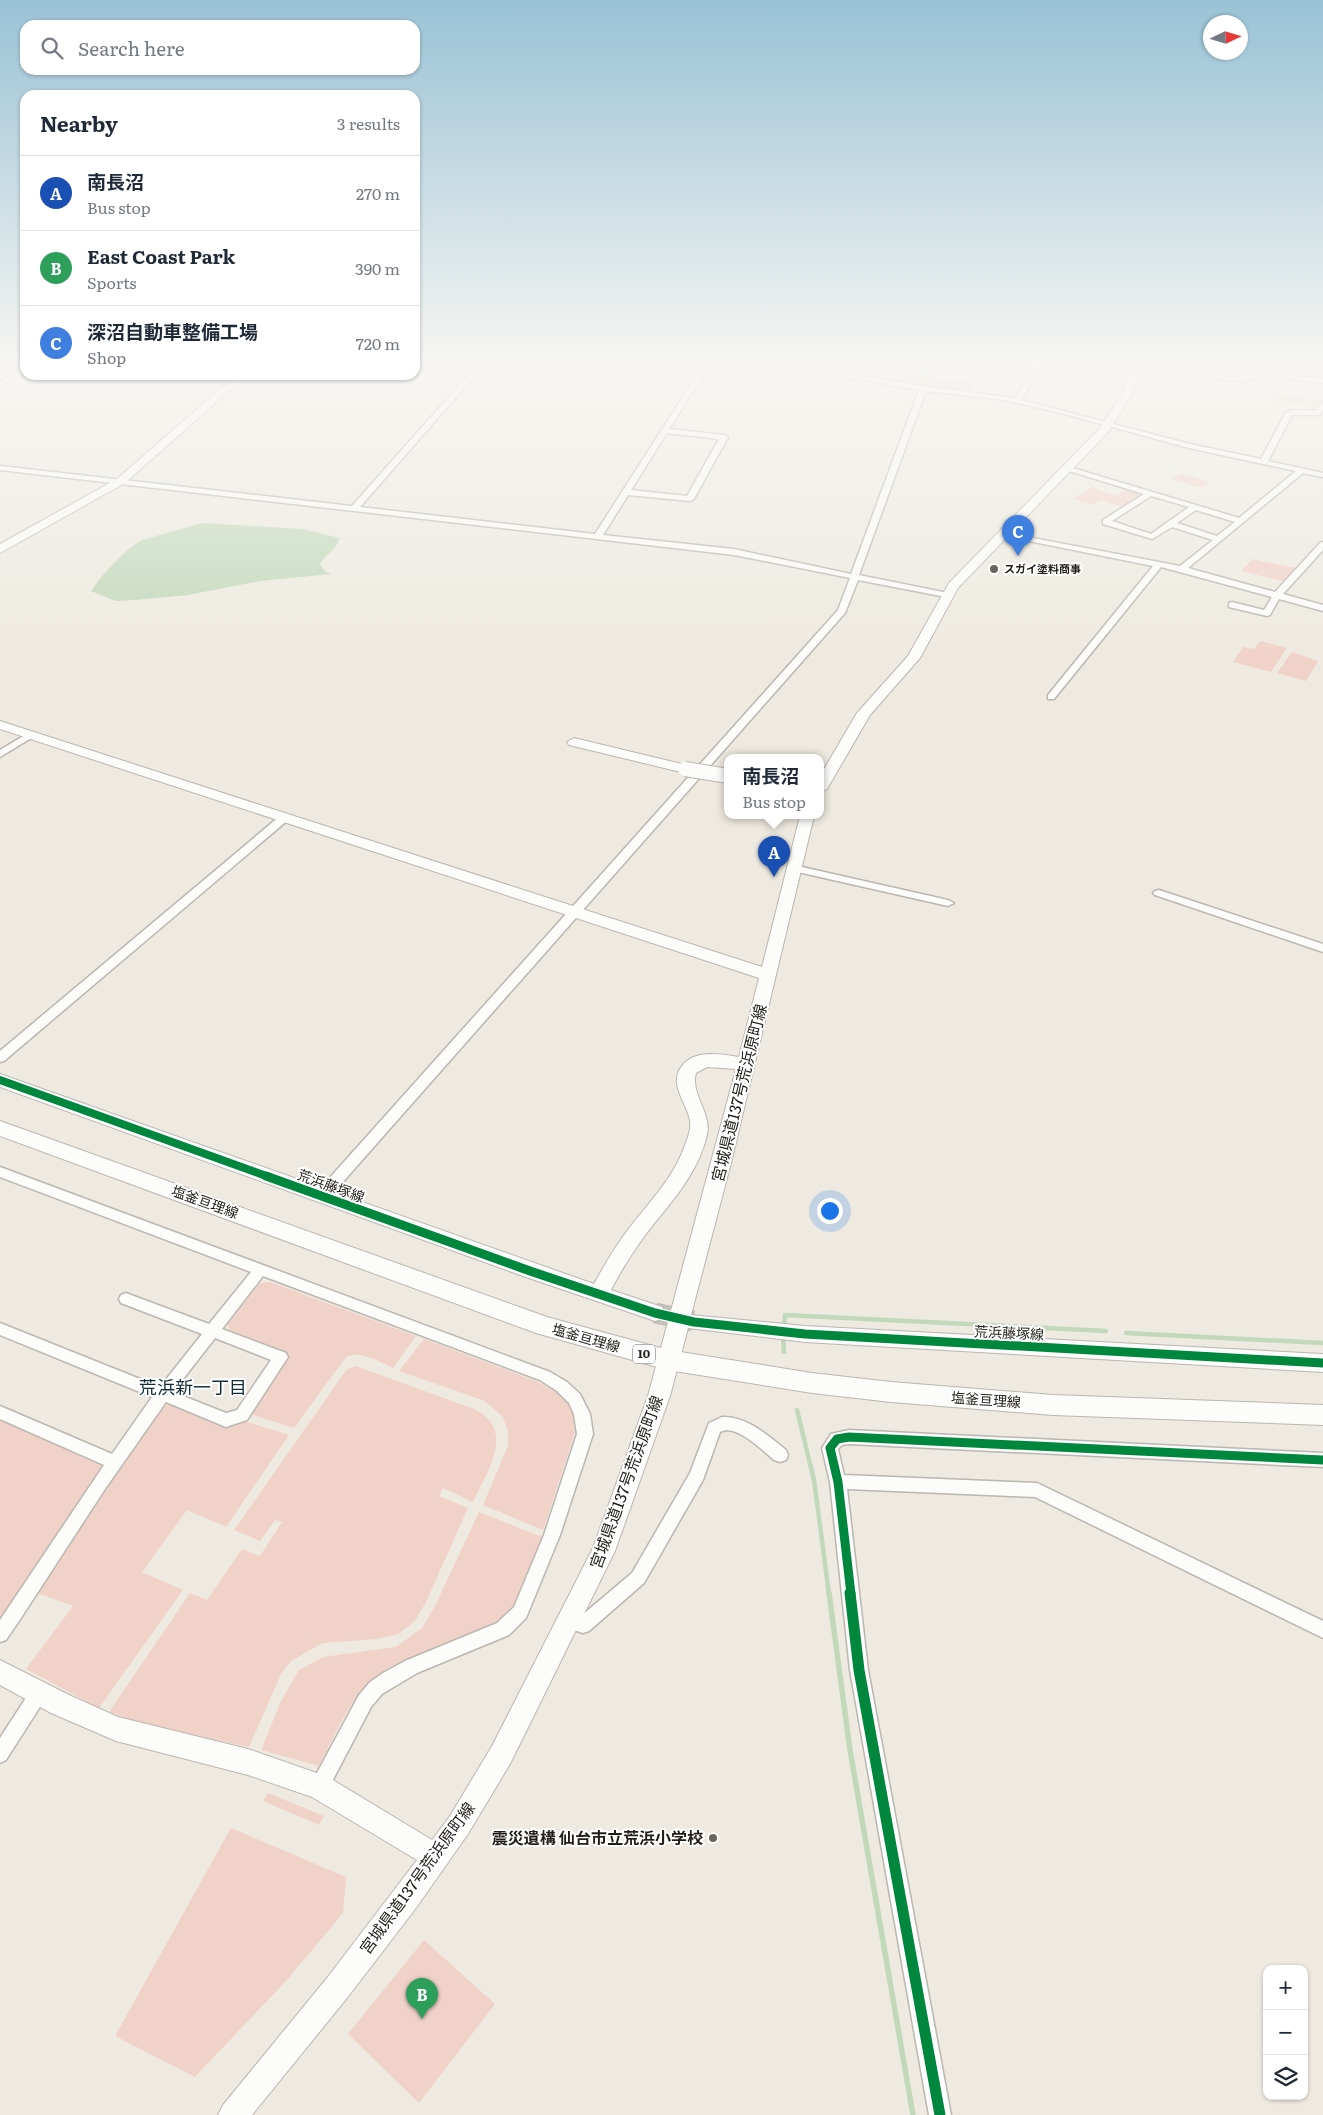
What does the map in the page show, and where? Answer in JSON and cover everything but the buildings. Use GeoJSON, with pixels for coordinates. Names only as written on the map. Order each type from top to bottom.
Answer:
{"type":"FeatureCollection","features":[{"type":"Feature","properties":{"kind":"main road","name":"塩釜亘理線"},"geometry":{"type":"LineString","coordinates":[[0,1128],[544,1326],[668,1360],[753,1375],[891,1392],[1053,1405],[1323,1415]]}},
{"type":"Feature","properties":{"kind":"street"},"geometry":{"type":"LineString","coordinates":[[0,549],[121,481],[142,463]]}},
{"type":"Feature","properties":{"kind":"street"},"geometry":{"type":"LineString","coordinates":[[355,508],[395,463]]}},
{"type":"Feature","properties":{"kind":"street"},"geometry":{"type":"LineString","coordinates":[[598,536],[644,463]]}},
{"type":"Feature","properties":{"kind":"street"},"geometry":{"type":"LineString","coordinates":[[626,492],[690,499],[710,463]]}},
{"type":"Feature","properties":{"kind":"street"},"geometry":{"type":"LineString","coordinates":[[322,1196],[842,611],[896,463]]}},
{"type":"Feature","properties":{"kind":"street"},"geometry":{"type":"LineString","coordinates":[[824,782],[864,713],[914,658],[953,586],[1074,463]]}},
{"type":"Feature","properties":{"kind":"street"},"geometry":{"type":"LineString","coordinates":[[1266,463],[1323,475]]}},
{"type":"Feature","properties":{"kind":"street"},"geometry":{"type":"LineString","coordinates":[[0,468],[734,552],[948,596]]}},
{"type":"Feature","properties":{"kind":"street"},"geometry":{"type":"LineString","coordinates":[[1069,468],[1238,520]]}},
{"type":"Feature","properties":{"kind":"street"},"geometry":{"type":"LineString","coordinates":[[1182,569],[1216,538],[1302,470]]}},
{"type":"Feature","properties":{"kind":"street"},"geometry":{"type":"LineString","coordinates":[[1150,493],[1106,522],[1152,536],[1195,507]]}},
{"type":"Feature","properties":{"kind":"street"},"geometry":{"type":"LineString","coordinates":[[1171,524],[1216,538]]}},
{"type":"Feature","properties":{"kind":"street"},"geometry":{"type":"LineString","coordinates":[[1004,534],[1182,569],[1323,608]]}},
{"type":"Feature","properties":{"kind":"street"},"geometry":{"type":"LineString","coordinates":[[1232,606],[1267,613],[1277,595],[1323,544]]}},
{"type":"Feature","properties":{"kind":"street"},"geometry":{"type":"LineString","coordinates":[[1051,697],[1158,565]]}},
{"type":"Feature","properties":{"kind":"street"},"geometry":{"type":"LineString","coordinates":[[0,725],[768,975]]}},
{"type":"Feature","properties":{"kind":"street"},"geometry":{"type":"LineString","coordinates":[[0,754],[30,735]]}},
{"type":"Feature","properties":{"kind":"street"},"geometry":{"type":"LineString","coordinates":[[574,742],[685,769],[724,775]]}},
{"type":"Feature","properties":{"kind":"street"},"geometry":{"type":"LineString","coordinates":[[0,1058],[284,818]]}},
{"type":"Feature","properties":{"kind":"street","name":"宮城県道137号荒浜原町線"},"geometry":{"type":"LineString","coordinates":[[233,2115],[337,1988],[436,1857],[501,1755],[570,1621],[615,1522],[653,1413],[719,1173],[806,819]]}},
{"type":"Feature","properties":{"kind":"street"},"geometry":{"type":"LineString","coordinates":[[793,868],[948,903]]}},
{"type":"Feature","properties":{"kind":"street"},"geometry":{"type":"LineString","coordinates":[[1159,893],[1323,948]]}},
{"type":"Feature","properties":{"kind":"street"},"geometry":{"type":"LineString","coordinates":[[599,1293],[628,1243],[668,1196],[688,1163],[699,1128],[697,1110],[685,1082],[686,1072],[695,1064],[706,1061],[746,1064]]}},
{"type":"Feature","properties":{"kind":"street","name":"荒浜藤塚線"},"geometry":{"type":"LineString","coordinates":[[0,1080],[530,1271],[655,1312]]}},
{"type":"Feature","properties":{"kind":"street"},"geometry":{"type":"LineString","coordinates":[[0,1172],[545,1376],[561,1384],[573,1395],[584,1419],[585,1434],[552,1535],[520,1612],[503,1630],[411,1667],[388,1678],[376,1688],[365,1701],[319,1786]]}},
{"type":"Feature","properties":{"kind":"street"},"geometry":{"type":"LineString","coordinates":[[0,1634],[38,1581],[114,1462],[162,1395],[262,1269]]}},
{"type":"Feature","properties":{"kind":"street"},"geometry":{"type":"LineString","coordinates":[[0,1329],[226,1420],[242,1415],[281,1357],[126,1299]]}},
{"type":"Feature","properties":{"kind":"street","name":"荒浜藤塚線"},"geometry":{"type":"LineString","coordinates":[[694,1322],[796,1334],[1323,1363]]}},
{"type":"Feature","properties":{"kind":"street"},"geometry":{"type":"LineString","coordinates":[[0,1412],[114,1462]]}},
{"type":"Feature","properties":{"kind":"street"},"geometry":{"type":"LineString","coordinates":[[570,1621],[584,1625],[638,1578],[697,1476],[714,1428],[718,1424],[723,1423],[744,1427],[780,1455]]}},
{"type":"Feature","properties":{"kind":"street"},"geometry":{"type":"LineString","coordinates":[[940,2115],[859,1670],[838,1482],[830,1448],[838,1439],[850,1437],[1323,1460]]}},
{"type":"Feature","properties":{"kind":"street"},"geometry":{"type":"LineString","coordinates":[[838,1482],[1037,1490],[1323,1630]]}},
{"type":"Feature","properties":{"kind":"street"},"geometry":{"type":"LineString","coordinates":[[0,1672],[39,1693],[116,1729],[248,1762],[319,1786],[436,1857]]}},
{"type":"Feature","properties":{"kind":"street"},"geometry":{"type":"LineString","coordinates":[[0,1754],[39,1693]]}},
{"type":"Feature","properties":{"kind":"shaded area"},"geometry":{"type":"Polygon","coordinates":[[[1181,473],[1210,482],[1201,488],[1172,479],[1181,473]]]}},
{"type":"Feature","properties":{"kind":"shaded area"},"geometry":{"type":"Polygon","coordinates":[[[1092,487],[1116,496],[1128,488],[1142,493],[1122,507],[1101,500],[1094,505],[1073,499],[1092,487]]]}},
{"type":"Feature","properties":{"kind":"shaded area"},"geometry":{"type":"Polygon","coordinates":[[[202,523],[302,529],[340,538],[336,546],[320,564],[325,571],[331,574],[260,581],[188,595],[135,600],[116,601],[91,591],[127,550],[142,540],[202,523]]]}},
{"type":"Feature","properties":{"kind":"shaded area"},"geometry":{"type":"Polygon","coordinates":[[[1253,559],[1299,569],[1286,582],[1241,571],[1253,559]]]}},
{"type":"Feature","properties":{"kind":"shaded area"},"geometry":{"type":"Polygon","coordinates":[[[1260,641],[1287,648],[1271,672],[1233,662],[1243,647],[1254,649],[1260,641]]]}},
{"type":"Feature","properties":{"kind":"shaded area"},"geometry":{"type":"Polygon","coordinates":[[[1292,652],[1318,661],[1306,681],[1277,673],[1292,652]]]}},
{"type":"Feature","properties":{"kind":"shaded area"},"geometry":{"type":"Polygon","coordinates":[[[270,1282],[416,1336],[393,1368],[364,1356],[352,1355],[346,1357],[294,1428],[247,1413],[289,1354],[230,1332],[228,1324],[260,1283],[270,1282]]]}},
{"type":"Feature","properties":{"kind":"shaded area"},"geometry":{"type":"Polygon","coordinates":[[[424,1339],[536,1381],[563,1396],[568,1403],[573,1413],[575,1433],[543,1530],[483,1505],[508,1446],[508,1432],[503,1417],[485,1401],[399,1371],[424,1339]]]}},
{"type":"Feature","properties":{"kind":"shaded area"},"geometry":{"type":"Polygon","coordinates":[[[356,1366],[474,1409],[487,1418],[494,1428],[496,1439],[495,1452],[473,1502],[443,1488],[439,1496],[468,1508],[425,1604],[414,1622],[398,1634],[378,1639],[323,1643],[291,1661],[281,1674],[249,1747],[142,1724],[109,1712],[190,1593],[207,1600],[242,1549],[260,1556],[282,1522],[275,1520],[260,1541],[234,1530],[347,1369],[356,1366]]]}},
{"type":"Feature","properties":{"kind":"shaded area"},"geometry":{"type":"Polygon","coordinates":[[[172,1403],[241,1420],[289,1435],[226,1527],[187,1510],[142,1572],[183,1590],[99,1708],[26,1669],[73,1606],[37,1593],[64,1547],[161,1408],[172,1403]]]}},
{"type":"Feature","properties":{"kind":"shaded area"},"geometry":{"type":"Polygon","coordinates":[[[0,1416],[103,1461],[105,1468],[0,1625],[0,1416]]]}},
{"type":"Feature","properties":{"kind":"shaded area"},"geometry":{"type":"Polygon","coordinates":[[[479,1512],[542,1537],[521,1598],[509,1613],[476,1634],[417,1655],[382,1672],[361,1691],[345,1715],[319,1766],[261,1750],[281,1701],[299,1670],[323,1657],[396,1647],[422,1628],[435,1606],[479,1512]]]}},
{"type":"Feature","properties":{"kind":"shaded area"},"geometry":{"type":"Polygon","coordinates":[[[268,1793],[324,1816],[319,1825],[263,1801],[268,1793]]]}},
{"type":"Feature","properties":{"kind":"shaded area"},"geometry":{"type":"Polygon","coordinates":[[[231,1828],[346,1877],[343,1913],[287,1980],[195,2077],[115,2036],[231,1828]]]}},
{"type":"Feature","properties":{"kind":"shaded area"},"geometry":{"type":"Polygon","coordinates":[[[424,1940],[495,2004],[419,2103],[348,2034],[424,1940]]]}},
{"type":"Feature","properties":{"kind":"waterway"},"geometry":{"type":"LineString","coordinates":[[784,1329],[785,1315],[1106,1331]]}},
{"type":"Feature","properties":{"kind":"waterway"},"geometry":{"type":"LineString","coordinates":[[1126,1333],[1323,1343]]}},
{"type":"Feature","properties":{"kind":"waterway"},"geometry":{"type":"LineString","coordinates":[[783,1336],[784,1352]]}},
{"type":"Feature","properties":{"kind":"waterway"},"geometry":{"type":"LineString","coordinates":[[797,1410],[814,1480],[829,1594]]}},
{"type":"Feature","properties":{"kind":"waterway"},"geometry":{"type":"LineString","coordinates":[[829,1593],[850,1750],[913,2115]]}},
{"type":"Feature","properties":{"kind":"tunnel"},"geometry":{"type":"LineString","coordinates":[[655,1313],[693,1321]]}},
{"type":"Feature","properties":{"kind":"cycle path"},"geometry":{"type":"LineString","coordinates":[[0,1080],[530,1271],[655,1313],[694,1322],[805,1334],[1323,1363]]}},
{"type":"Feature","properties":{"kind":"cycle path"},"geometry":{"type":"LineString","coordinates":[[940,2115],[859,1670],[838,1482],[830,1448],[837,1439],[849,1437],[1323,1460]]}},
{"type":"Feature","properties":{"kind":"place","name":"深沼自動車整備工場"},"geometry":{"type":"Point","coordinates":[1018,556]}},
{"type":"Feature","properties":{"kind":"place","name":"スガイ塗料商事"},"geometry":{"type":"Point","coordinates":[994,569]}},
{"type":"Feature","properties":{"kind":"place","name":"南長沼"},"geometry":{"type":"Point","coordinates":[774,877]}},
{"type":"Feature","properties":{"kind":"place","name":"震災遺構 仙台市立荒浜小学校"},"geometry":{"type":"Point","coordinates":[713,1838]}},
{"type":"Feature","properties":{"kind":"place","name":"East Coast Park"},"geometry":{"type":"Point","coordinates":[422,2019]}},
{"type":"Feature","properties":{"kind":"district","name":"荒浜新一丁目"},"geometry":{"type":"Point","coordinates":[193,1388]}}]}
